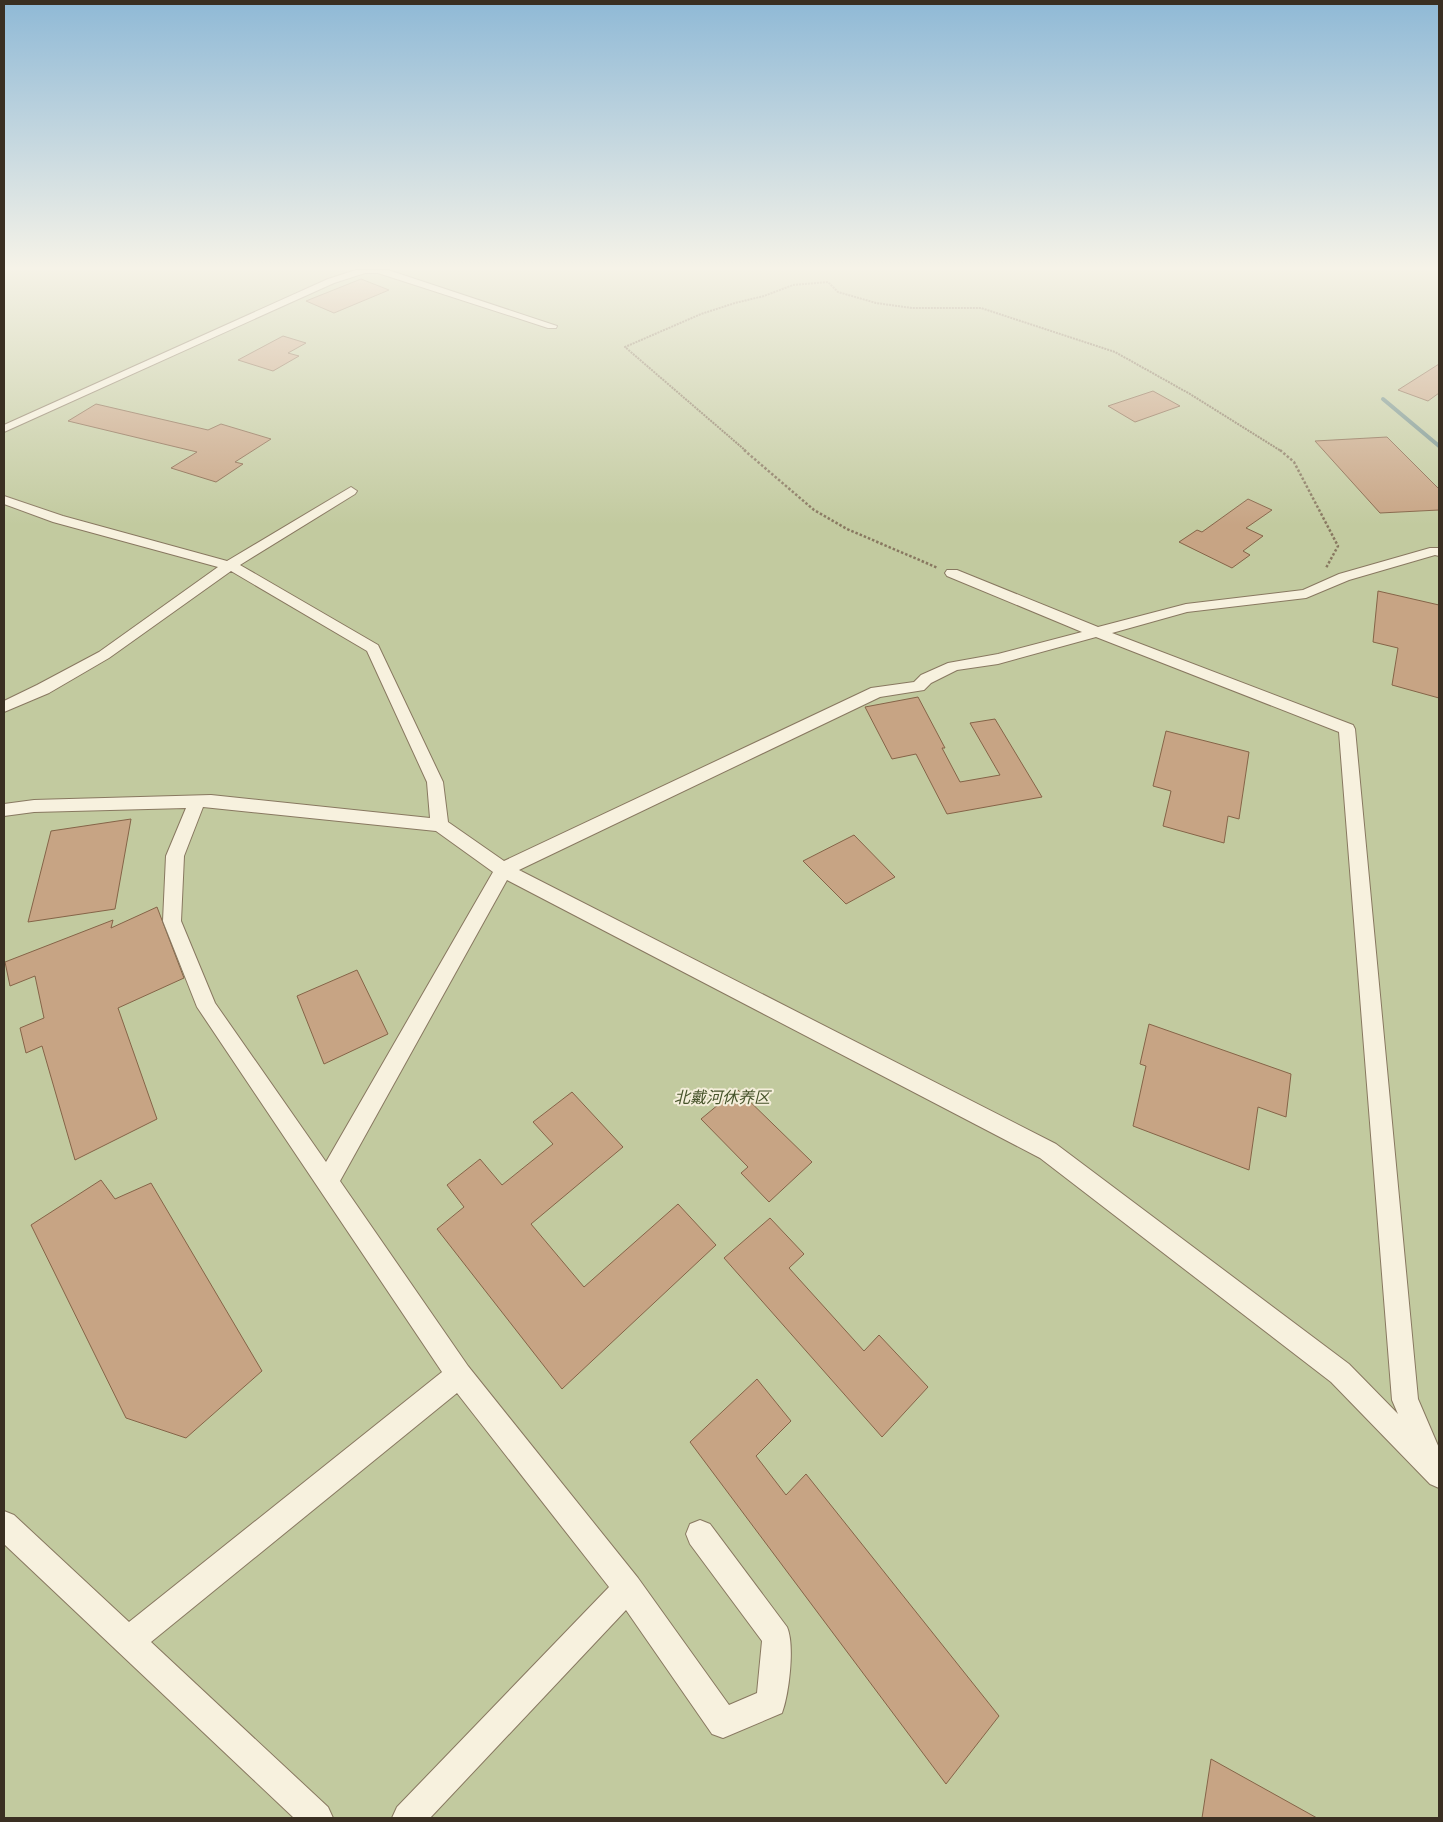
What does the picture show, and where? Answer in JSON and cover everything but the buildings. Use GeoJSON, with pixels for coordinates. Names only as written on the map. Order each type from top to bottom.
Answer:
{"type":"FeatureCollection","features":[{"type":"Feature","properties":{"kind":"street"},"geometry":{"type":"LineString","coordinates":[[4,429],[167,355]]}},
{"type":"Feature","properties":{"kind":"street"},"geometry":{"type":"LineString","coordinates":[[4,706],[43,690],[104,655],[229,566],[351,491]]}},
{"type":"Feature","properties":{"kind":"street"},"geometry":{"type":"LineString","coordinates":[[4,500],[58,519],[229,566],[373,648],[435,782],[440,825]]}},
{"type":"Feature","properties":{"kind":"street"},"geometry":{"type":"LineString","coordinates":[[327,1182],[503,870],[877,692],[919,686],[926,679],[953,666],[998,659],[1186,608],[1306,594],[1344,577],[1434,551],[1439,552]]}},
{"type":"Feature","properties":{"kind":"street"},"geometry":{"type":"LineString","coordinates":[[952,573],[1042,611],[1347,729],[1405,1400],[1437,1472]]}},
{"type":"Feature","properties":{"kind":"street"},"geometry":{"type":"LineString","coordinates":[[197,802],[175,856],[172,921],[207,1007],[459,1375],[628,1588],[723,1723],[771,1702],[777,1637],[700,1534]]}},
{"type":"Feature","properties":{"kind":"street"},"geometry":{"type":"LineString","coordinates":[[4,810],[34,806],[197,802],[440,825],[503,870],[1048,1151],[1340,1372],[1437,1472]]}},
{"type":"Feature","properties":{"kind":"street"},"geometry":{"type":"LineString","coordinates":[[128,1642],[459,1375]]}},
{"type":"Feature","properties":{"kind":"street"},"geometry":{"type":"LineString","coordinates":[[4,1525],[317,1818]]}},
{"type":"Feature","properties":{"kind":"street"},"geometry":{"type":"LineString","coordinates":[[408,1818],[628,1588]]}},
{"type":"Feature","properties":{"kind":"path"},"geometry":{"type":"LineString","coordinates":[[634,355],[814,510],[830,521],[896,552],[952,573]]}},
{"type":"Feature","properties":{"kind":"path"},"geometry":{"type":"LineString","coordinates":[[1120,355],[1214,408],[1276,447],[1294,462],[1338,546],[1321,578],[1306,594]]}},
{"type":"Feature","properties":{"kind":"green space","name":"北戴河休养区"},"geometry":{"type":"Polygon","coordinates":[[[4,355],[1439,355],[1439,1818],[4,1818],[4,355]]]}},
{"type":"Feature","properties":{"kind":"waterway"},"geometry":{"type":"LineString","coordinates":[[1383,399],[1439,446]]}}]}
